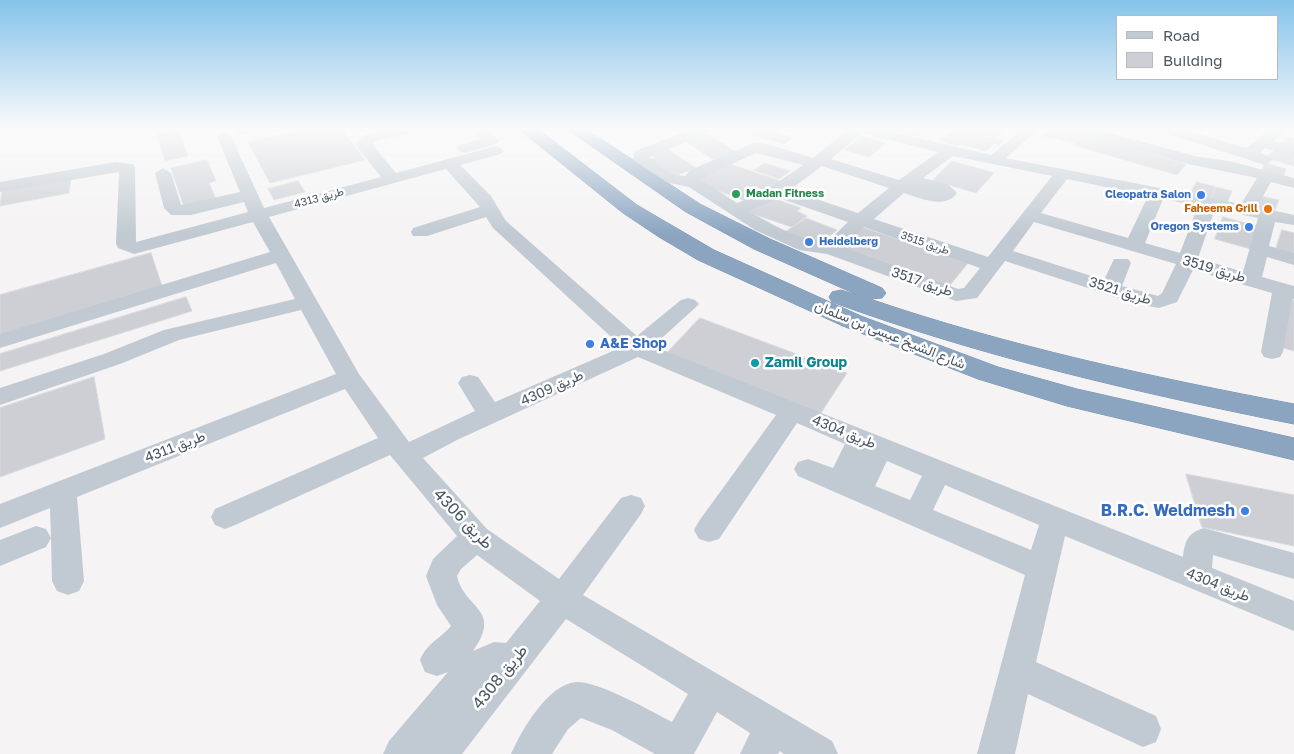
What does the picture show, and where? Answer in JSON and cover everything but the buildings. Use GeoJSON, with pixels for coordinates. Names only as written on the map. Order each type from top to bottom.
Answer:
{"type":"FeatureCollection","features":[{"type":"Feature","properties":{"kind":"highway","name":"شارع الشيخ عيسى بن سلمان"},"geometry":{"type":"LineString","coordinates":[[564,164],[630,209],[706,254],[852,321],[988,373],[1076,399],[1294,449]]}},
{"type":"Feature","properties":{"kind":"highway","name":"شارع الشيخ عيسى بن سلمان"},"geometry":{"type":"LineString","coordinates":[[598,164],[676,216],[755,259],[813,286],[864,306],[1109,376],[1191,395],[1294,414]]}},
{"type":"Feature","properties":{"kind":"highway"},"geometry":{"type":"LineString","coordinates":[[629,164],[686,204],[738,232],[983,341]]}},
{"type":"Feature","properties":{"kind":"street","name":"طريق 4306"},"geometry":{"type":"LineString","coordinates":[[236,164],[253,205],[350,378],[401,448],[477,538],[562,599],[710,688],[766,740],[819,754]]}},
{"type":"Feature","properties":{"kind":"street"},"geometry":{"type":"LineString","coordinates":[[380,164],[387,173],[416,164]]}},
{"type":"Feature","properties":{"kind":"street","name":"طريق 4313"},"geometry":{"type":"LineString","coordinates":[[253,205],[369,185],[387,173],[449,164]]}},
{"type":"Feature","properties":{"kind":"street","name":"طريق 4304"},"geometry":{"type":"LineString","coordinates":[[450,164],[485,200],[498,224],[637,348],[1294,616]]}},
{"type":"Feature","properties":{"kind":"street"},"geometry":{"type":"LineString","coordinates":[[649,164],[666,178],[691,182],[690,177],[715,164]]}},
{"type":"Feature","properties":{"kind":"street"},"geometry":{"type":"LineString","coordinates":[[736,209],[750,205],[776,191],[804,164]]}},
{"type":"Feature","properties":{"kind":"street"},"geometry":{"type":"LineString","coordinates":[[848,164],[904,183]]}},
{"type":"Feature","properties":{"kind":"street"},"geometry":{"type":"LineString","coordinates":[[830,249],[859,220],[927,164]]}},
{"type":"Feature","properties":{"kind":"street"},"geometry":{"type":"LineString","coordinates":[[1017,164],[1294,220]]}},
{"type":"Feature","properties":{"kind":"street"},"geometry":{"type":"LineString","coordinates":[[1191,164],[1293,177]]}},
{"type":"Feature","properties":{"kind":"street"},"geometry":{"type":"LineString","coordinates":[[1285,164],[1293,177]]}},
{"type":"Feature","properties":{"kind":"street"},"geometry":{"type":"LineString","coordinates":[[0,187],[116,167],[127,167],[126,244],[130,247],[139,247],[253,205]]}},
{"type":"Feature","properties":{"kind":"street"},"geometry":{"type":"LineString","coordinates":[[163,173],[172,208],[177,211],[253,205]]}},
{"type":"Feature","properties":{"kind":"street","name":"طريق 3517"},"geometry":{"type":"LineString","coordinates":[[691,182],[761,226],[806,246],[830,249],[956,295],[970,294],[1064,173]]}},
{"type":"Feature","properties":{"kind":"street"},"geometry":{"type":"LineString","coordinates":[[1246,210],[1267,175]]}},
{"type":"Feature","properties":{"kind":"street","name":"طريق 3515"},"geometry":{"type":"LineString","coordinates":[[776,191],[859,220],[996,259]]}},
{"type":"Feature","properties":{"kind":"street"},"geometry":{"type":"LineString","coordinates":[[1134,246],[1158,192]]}},
{"type":"Feature","properties":{"kind":"street","name":"طريق 3521"},"geometry":{"type":"LineString","coordinates":[[996,259],[1153,302],[1166,300],[1172,294],[1188,262],[1208,203]]}},
{"type":"Feature","properties":{"kind":"street"},"geometry":{"type":"LineString","coordinates":[[420,232],[490,210]]}},
{"type":"Feature","properties":{"kind":"street"},"geometry":{"type":"LineString","coordinates":[[1251,280],[1268,215]]}},
{"type":"Feature","properties":{"kind":"street","name":"طريق 3519"},"geometry":{"type":"LineString","coordinates":[[1032,216],[1289,292]]}},
{"type":"Feature","properties":{"kind":"street"},"geometry":{"type":"LineString","coordinates":[[1260,249],[1294,259]]}},
{"type":"Feature","properties":{"kind":"street"},"geometry":{"type":"LineString","coordinates":[[0,341],[281,256]]}},
{"type":"Feature","properties":{"kind":"street"},"geometry":{"type":"LineString","coordinates":[[1110,289],[1122,263]]}},
{"type":"Feature","properties":{"kind":"street"},"geometry":{"type":"LineString","coordinates":[[1272,352],[1289,292]]}},
{"type":"Feature","properties":{"kind":"street"},"geometry":{"type":"LineString","coordinates":[[0,397],[112,359],[172,335],[307,302]]}},
{"type":"Feature","properties":{"kind":"street","name":"طريق 4309"},"geometry":{"type":"LineString","coordinates":[[225,517],[401,448],[448,433],[615,360],[637,348],[688,304]]}},
{"type":"Feature","properties":{"kind":"street","name":"طريق 4311"},"geometry":{"type":"LineString","coordinates":[[0,516],[350,378]]}},
{"type":"Feature","properties":{"kind":"street"},"geometry":{"type":"LineString","coordinates":[[470,383],[490,415]]}},
{"type":"Feature","properties":{"kind":"street"},"geometry":{"type":"LineString","coordinates":[[708,530],[792,411]]}},
{"type":"Feature","properties":{"kind":"street"},"geometry":{"type":"LineString","coordinates":[[849,487],[870,443]]}},
{"type":"Feature","properties":{"kind":"street"},"geometry":{"type":"LineString","coordinates":[[808,469],[1029,563]]}},
{"type":"Feature","properties":{"kind":"street"},"geometry":{"type":"LineString","coordinates":[[916,516],[938,471]]}},
{"type":"Feature","properties":{"kind":"street"},"geometry":{"type":"LineString","coordinates":[[63,491],[68,581]]}},
{"type":"Feature","properties":{"kind":"street","name":"طريق 4308"},"geometry":{"type":"LineString","coordinates":[[438,754],[562,599],[631,506]]}},
{"type":"Feature","properties":{"kind":"street"},"geometry":{"type":"LineString","coordinates":[[996,754],[1018,671],[1047,546],[1056,519]]}},
{"type":"Feature","properties":{"kind":"street"},"geometry":{"type":"LineString","coordinates":[[0,553],[36,538]]}},
{"type":"Feature","properties":{"kind":"street"},"geometry":{"type":"LineString","coordinates":[[438,660],[456,646],[470,629],[468,622],[442,585],[441,573],[450,558],[477,538]]}},
{"type":"Feature","properties":{"kind":"street"},"geometry":{"type":"LineString","coordinates":[[1196,576],[1200,544],[1204,540],[1294,566]]}},
{"type":"Feature","properties":{"kind":"street"},"geometry":{"type":"LineString","coordinates":[[402,754],[475,667],[494,658],[513,660]]}},
{"type":"Feature","properties":{"kind":"street"},"geometry":{"type":"LineString","coordinates":[[1018,671],[1143,729]]}},
{"type":"Feature","properties":{"kind":"street"},"geometry":{"type":"LineString","coordinates":[[530,754],[562,709],[572,700],[578,698],[604,707],[676,750],[710,688]]}},
{"type":"Feature","properties":{"kind":"place","name":"Madan Fitness"},"geometry":{"type":"Point","coordinates":[736,194]}},
{"type":"Feature","properties":{"kind":"place","name":"Cleopatra Salon"},"geometry":{"type":"Point","coordinates":[1201,195]}},
{"type":"Feature","properties":{"kind":"place","name":"Faheema Grill"},"geometry":{"type":"Point","coordinates":[1268,209]}},
{"type":"Feature","properties":{"kind":"place","name":"Oregon Systems"},"geometry":{"type":"Point","coordinates":[1249,227]}},
{"type":"Feature","properties":{"kind":"place","name":"Heidelberg"},"geometry":{"type":"Point","coordinates":[809,242]}},
{"type":"Feature","properties":{"kind":"place","name":"A&E Shop"},"geometry":{"type":"Point","coordinates":[590,344]}},
{"type":"Feature","properties":{"kind":"place","name":"Zamil Group"},"geometry":{"type":"Point","coordinates":[755,363]}},
{"type":"Feature","properties":{"kind":"place","name":"B.R.C. Weldmesh"},"geometry":{"type":"Point","coordinates":[1245,511]}}]}
